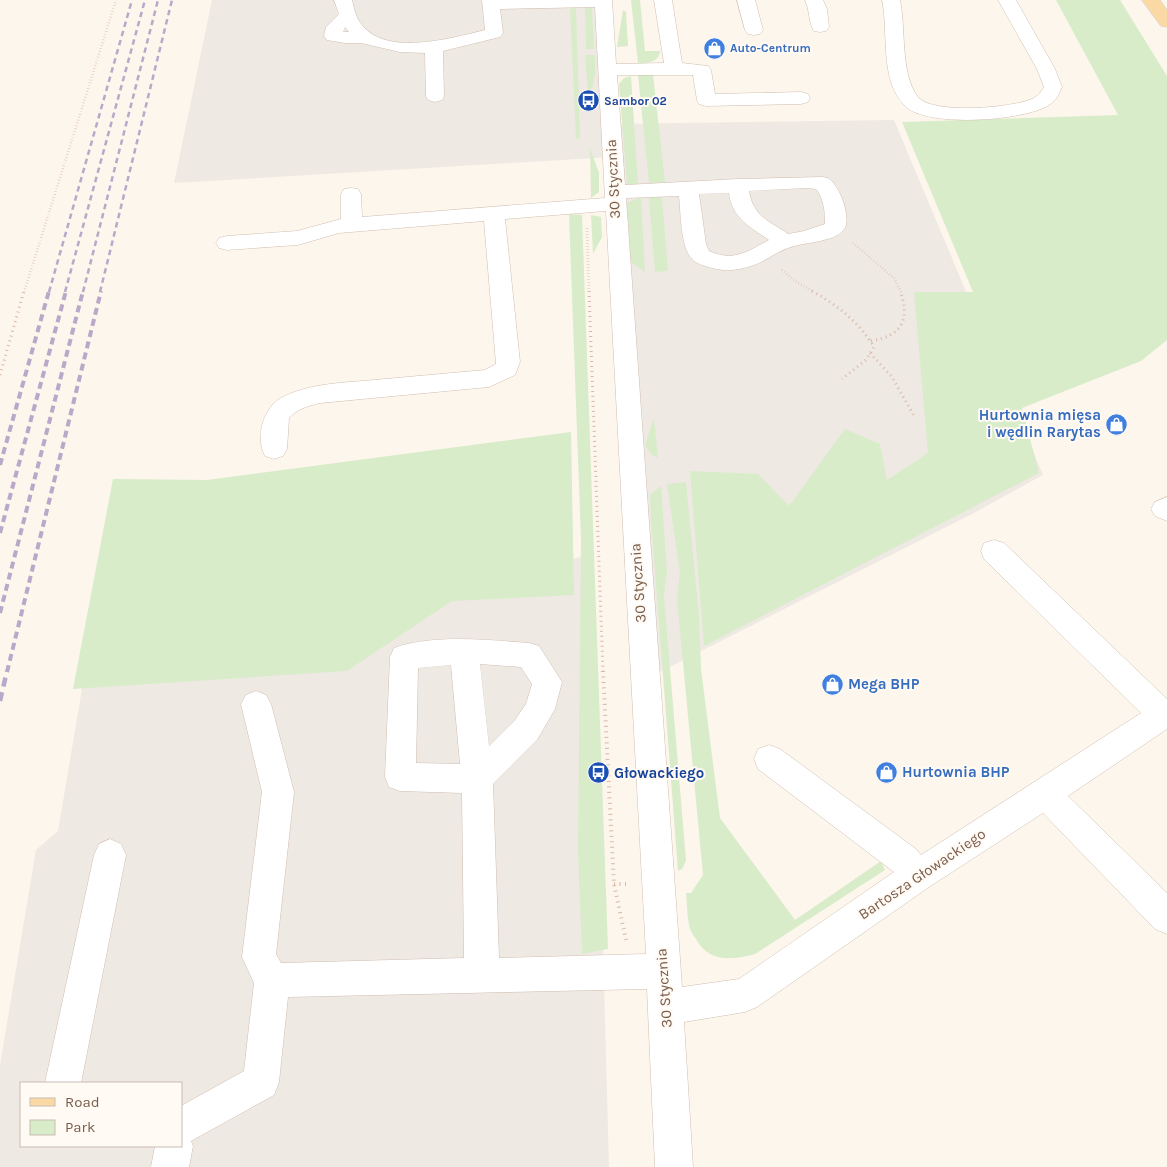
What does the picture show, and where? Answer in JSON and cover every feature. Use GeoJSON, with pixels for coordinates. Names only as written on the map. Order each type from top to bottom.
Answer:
{"type":"FeatureCollection","features":[{"type":"Feature","properties":{"kind":"main road"},"geometry":{"type":"LineString","coordinates":[[1151,0],[1167,22]]}},
{"type":"Feature","properties":{"kind":"street"},"geometry":{"type":"LineString","coordinates":[[663,0],[674,68]]}},
{"type":"Feature","properties":{"kind":"street"},"geometry":{"type":"LineString","coordinates":[[746,0],[754,30]]}},
{"type":"Feature","properties":{"kind":"street"},"geometry":{"type":"LineString","coordinates":[[814,0],[818,9],[820,27]]}},
{"type":"Feature","properties":{"kind":"street"},"geometry":{"type":"LineString","coordinates":[[891,0],[894,13],[896,62],[902,87],[911,102],[928,111],[962,112],[1021,110],[1039,104],[1049,96],[1053,87],[1046,69],[1007,0]]}},
{"type":"Feature","properties":{"kind":"street"},"geometry":{"type":"LineString","coordinates":[[344,9],[366,38],[397,45],[434,46],[461,42],[494,33],[491,2],[603,1]]}},
{"type":"Feature","properties":{"kind":"street","name":"30 Stycznia"},"geometry":{"type":"LineString","coordinates":[[603,1],[614,198],[648,972],[666,1007],[674,1167]]}},
{"type":"Feature","properties":{"kind":"street"},"geometry":{"type":"LineString","coordinates":[[434,46],[435,96]]}},
{"type":"Feature","properties":{"kind":"street"},"geometry":{"type":"LineString","coordinates":[[607,70],[674,68],[702,70],[706,100],[801,98]]}},
{"type":"Feature","properties":{"kind":"street"},"geometry":{"type":"LineString","coordinates":[[227,243],[298,238],[338,226],[587,207],[614,198],[688,188],[738,185],[822,183],[831,192],[836,212],[835,226],[820,234],[784,242],[744,260],[727,264],[712,261],[700,255],[695,244],[688,188]]}},
{"type":"Feature","properties":{"kind":"street"},"geometry":{"type":"LineString","coordinates":[[738,185],[741,206],[751,218],[784,242]]}},
{"type":"Feature","properties":{"kind":"street"},"geometry":{"type":"LineString","coordinates":[[351,194],[352,225]]}},
{"type":"Feature","properties":{"kind":"street"},"geometry":{"type":"LineString","coordinates":[[274,449],[276,418],[287,406],[298,400],[320,394],[490,378],[507,369],[508,362],[494,214]]}},
{"type":"Feature","properties":{"kind":"street"},"geometry":{"type":"LineString","coordinates":[[1167,507],[1164,509],[1167,512]]}},
{"type":"Feature","properties":{"kind":"street"},"geometry":{"type":"LineString","coordinates":[[994,551],[1165,714]]}},
{"type":"Feature","properties":{"kind":"street"},"geometry":{"type":"LineString","coordinates":[[464,651],[477,778],[482,976]]}},
{"type":"Feature","properties":{"kind":"street"},"geometry":{"type":"LineString","coordinates":[[464,651],[529,655],[547,682],[540,709],[526,730],[477,778],[400,777],[404,657],[464,651]]}},
{"type":"Feature","properties":{"kind":"street"},"geometry":{"type":"LineString","coordinates":[[182,1126],[261,1082],[272,980],[259,957],[278,792],[256,704]]}},
{"type":"Feature","properties":{"kind":"street","name":"Bartosza Głowackiego"},"geometry":{"type":"LineString","coordinates":[[666,1007],[745,995],[918,876],[1046,794],[1165,714]]}},
{"type":"Feature","properties":{"kind":"street"},"geometry":{"type":"LineString","coordinates":[[769,759],[905,860],[918,876]]}},
{"type":"Feature","properties":{"kind":"street"},"geometry":{"type":"LineString","coordinates":[[1046,794],[1167,916]]}},
{"type":"Feature","properties":{"kind":"street"},"geometry":{"type":"LineString","coordinates":[[63,1082],[110,855]]}},
{"type":"Feature","properties":{"kind":"street"},"geometry":{"type":"LineString","coordinates":[[272,980],[648,972]]}},
{"type":"Feature","properties":{"kind":"street"},"geometry":{"type":"LineString","coordinates":[[170,1167],[174,1147]]}},
{"type":"Feature","properties":{"kind":"path"},"geometry":{"type":"LineString","coordinates":[[0,375],[40,236],[116,0]]}},
{"type":"Feature","properties":{"kind":"path"},"geometry":{"type":"LineString","coordinates":[[587,207],[604,698],[614,884],[648,972]]}},
{"type":"Feature","properties":{"kind":"path"},"geometry":{"type":"LineString","coordinates":[[833,228],[865,252],[898,283],[905,305],[906,316],[899,328],[885,340],[871,341]]}},
{"type":"Feature","properties":{"kind":"path"},"geometry":{"type":"LineString","coordinates":[[764,251],[793,281],[834,304],[868,335],[874,347],[866,360],[842,379]]}},
{"type":"Feature","properties":{"kind":"path"},"geometry":{"type":"LineString","coordinates":[[870,353],[892,377],[914,416]]}},
{"type":"Feature","properties":{"kind":"shaded area"},"geometry":{"type":"Polygon","coordinates":[[[212,0],[604,0],[610,124],[894,120],[1043,475],[972,514],[646,679],[612,157],[174,183],[212,0]]]}},
{"type":"Feature","properties":{"kind":"shaded area"},"geometry":{"type":"Polygon","coordinates":[[[583,556],[603,945],[609,1167],[0,1167],[0,1065],[36,850],[58,831],[83,683],[191,677],[583,556]]]}},
{"type":"Feature","properties":{"kind":"green space"},"geometry":{"type":"Polygon","coordinates":[[[631,0],[640,0],[645,51],[660,51],[659,56],[651,62],[638,63],[631,0]]]}},
{"type":"Feature","properties":{"kind":"green space"},"geometry":{"type":"Polygon","coordinates":[[[1056,0],[1120,0],[1167,76],[1167,340],[1141,361],[1022,408],[1039,473],[704,646],[690,471],[758,474],[789,506],[845,429],[880,444],[887,480],[928,453],[914,292],[973,292],[902,122],[1118,115],[1056,0]]]}},
{"type":"Feature","properties":{"kind":"green space"},"geometry":{"type":"Polygon","coordinates":[[[585,5],[592,9],[594,49],[586,49],[585,5]]]}},
{"type":"Feature","properties":{"kind":"green space"},"geometry":{"type":"Polygon","coordinates":[[[570,6],[576,7],[580,138],[576,139],[570,6]]]}},
{"type":"Feature","properties":{"kind":"green space"},"geometry":{"type":"Polygon","coordinates":[[[623,10],[626,12],[628,46],[617,47],[623,10]]]}},
{"type":"Feature","properties":{"kind":"green space"},"geometry":{"type":"Polygon","coordinates":[[[585,55],[595,55],[595,73],[592,90],[588,91],[585,55]]]}},
{"type":"Feature","properties":{"kind":"green space"},"geometry":{"type":"Polygon","coordinates":[[[653,74],[665,182],[649,183],[638,75],[653,74]]]}},
{"type":"Feature","properties":{"kind":"green space"},"geometry":{"type":"Polygon","coordinates":[[[631,76],[638,184],[627,184],[619,84],[624,78],[631,76]]]}},
{"type":"Feature","properties":{"kind":"green space"},"geometry":{"type":"Polygon","coordinates":[[[590,148],[599,173],[599,192],[591,198],[590,148]]]}},
{"type":"Feature","properties":{"kind":"green space"},"geometry":{"type":"Polygon","coordinates":[[[641,197],[645,272],[631,262],[627,203],[641,197]]]}},
{"type":"Feature","properties":{"kind":"green space"},"geometry":{"type":"Polygon","coordinates":[[[662,197],[668,271],[655,272],[649,198],[662,197]]]}},
{"type":"Feature","properties":{"kind":"green space"},"geometry":{"type":"Polygon","coordinates":[[[569,214],[582,215],[608,949],[582,954],[578,851],[581,540],[569,214]]]}},
{"type":"Feature","properties":{"kind":"green space"},"geometry":{"type":"Polygon","coordinates":[[[591,215],[601,217],[602,237],[593,254],[591,215]]]}},
{"type":"Feature","properties":{"kind":"green space"},"geometry":{"type":"Polygon","coordinates":[[[654,418],[658,458],[652,455],[645,445],[654,418]]]}},
{"type":"Feature","properties":{"kind":"green space"},"geometry":{"type":"Polygon","coordinates":[[[571,432],[574,595],[452,601],[347,671],[73,689],[113,479],[207,480],[571,432]]]}},
{"type":"Feature","properties":{"kind":"green space"},"geometry":{"type":"Polygon","coordinates":[[[686,482],[699,616],[701,669],[720,818],[795,920],[881,861],[885,870],[755,954],[738,958],[722,958],[707,952],[701,947],[689,927],[686,893],[691,893],[703,875],[677,599],[680,573],[667,484],[686,482]]]}},
{"type":"Feature","properties":{"kind":"green space"},"geometry":{"type":"Polygon","coordinates":[[[661,486],[667,572],[664,596],[686,861],[682,869],[678,871],[651,519],[650,495],[661,486]]]}},
{"type":"Feature","properties":{"kind":"railway"},"geometry":{"type":"LineString","coordinates":[[49,292],[132,0]]}},
{"type":"Feature","properties":{"kind":"railway"},"geometry":{"type":"LineString","coordinates":[[65,292],[145,0]]}},
{"type":"Feature","properties":{"kind":"railway"},"geometry":{"type":"LineString","coordinates":[[83,292],[158,0]]}},
{"type":"Feature","properties":{"kind":"railway"},"geometry":{"type":"LineString","coordinates":[[100,292],[172,0]]}},
{"type":"Feature","properties":{"kind":"railway"},"geometry":{"type":"LineString","coordinates":[[0,465],[49,291]]}},
{"type":"Feature","properties":{"kind":"railway"},"geometry":{"type":"LineString","coordinates":[[0,533],[66,291]]}},
{"type":"Feature","properties":{"kind":"railway"},"geometry":{"type":"LineString","coordinates":[[0,613],[83,291]]}},
{"type":"Feature","properties":{"kind":"railway"},"geometry":{"type":"LineString","coordinates":[[7,672],[101,291]]}},
{"type":"Feature","properties":{"kind":"railway"},"geometry":{"type":"LineString","coordinates":[[0,701],[7,671]]}},
{"type":"Feature","properties":{"kind":"place","name":"Auto-Centrum"},"geometry":{"type":"Point","coordinates":[714,48]}},
{"type":"Feature","properties":{"kind":"place","name":"Sambor 02"},"geometry":{"type":"Point","coordinates":[588,101]}},
{"type":"Feature","properties":{"kind":"place","name":"Hurtownia mięsa i wędlin Rarytas"},"geometry":{"type":"Point","coordinates":[1117,424]}},
{"type":"Feature","properties":{"kind":"place","name":"Mega BHP"},"geometry":{"type":"Point","coordinates":[832,684]}},
{"type":"Feature","properties":{"kind":"place","name":"Hurtownia BHP"},"geometry":{"type":"Point","coordinates":[886,772]}},
{"type":"Feature","properties":{"kind":"place","name":"Głowackiego"},"geometry":{"type":"Point","coordinates":[598,773]}}]}
